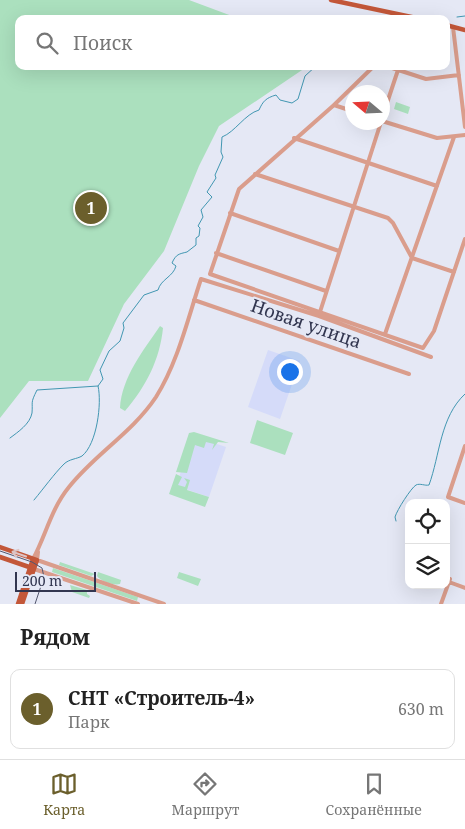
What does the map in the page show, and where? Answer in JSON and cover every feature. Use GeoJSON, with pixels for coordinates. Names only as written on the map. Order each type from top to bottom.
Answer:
{"type":"FeatureCollection","features":[{"type":"Feature","properties":{"kind":"main road"},"geometry":{"type":"LineString","coordinates":[[331,0],[402,15]]}},
{"type":"Feature","properties":{"kind":"main road"},"geometry":{"type":"LineString","coordinates":[[450,26],[465,30]]}},
{"type":"Feature","properties":{"kind":"main road"},"geometry":{"type":"LineString","coordinates":[[0,547],[35,560],[18,604]]}},
{"type":"Feature","properties":{"kind":"main road"},"geometry":{"type":"LineString","coordinates":[[0,557],[32,568]]}},
{"type":"Feature","properties":{"kind":"main road"},"geometry":{"type":"LineString","coordinates":[[22,604],[32,568]]}},
{"type":"Feature","properties":{"kind":"street"},"geometry":{"type":"LineString","coordinates":[[453,27],[465,127]]}},
{"type":"Feature","properties":{"kind":"street"},"geometry":{"type":"LineString","coordinates":[[370,70],[334,105],[294,138],[239,189],[216,253],[211,275],[424,347],[434,331],[465,239]]}},
{"type":"Feature","properties":{"kind":"street"},"geometry":{"type":"LineString","coordinates":[[390,95],[398,70],[426,79],[458,75]]}},
{"type":"Feature","properties":{"kind":"street"},"geometry":{"type":"LineString","coordinates":[[334,105],[345,109]]}},
{"type":"Feature","properties":{"kind":"street"},"geometry":{"type":"LineString","coordinates":[[390,123],[437,138],[465,136]]}},
{"type":"Feature","properties":{"kind":"street"},"geometry":{"type":"LineString","coordinates":[[320,312],[379,130]]}},
{"type":"Feature","properties":{"kind":"street"},"geometry":{"type":"LineString","coordinates":[[385,334],[454,137]]}},
{"type":"Feature","properties":{"kind":"street"},"geometry":{"type":"LineString","coordinates":[[294,138],[437,186]]}},
{"type":"Feature","properties":{"kind":"street"},"geometry":{"type":"LineString","coordinates":[[255,174],[391,220],[412,258],[454,272]]}},
{"type":"Feature","properties":{"kind":"street"},"geometry":{"type":"LineString","coordinates":[[230,213],[339,251]]}},
{"type":"Feature","properties":{"kind":"street"},"geometry":{"type":"LineString","coordinates":[[216,253],[326,291]]}},
{"type":"Feature","properties":{"kind":"street"},"geometry":{"type":"LineString","coordinates":[[164,604],[35,560],[51,515],[68,488],[132,428],[157,395],[173,360],[202,279],[319,316],[431,356]]}},
{"type":"Feature","properties":{"kind":"street","name":"Новая улица"},"geometry":{"type":"LineString","coordinates":[[194,300],[408,374]]}},
{"type":"Feature","properties":{"kind":"street"},"geometry":{"type":"LineString","coordinates":[[465,446],[448,497],[465,503]]}},
{"type":"Feature","properties":{"kind":"street"},"geometry":{"type":"LineString","coordinates":[[32,568],[138,604]]}},
{"type":"Feature","properties":{"kind":"street"},"geometry":{"type":"LineString","coordinates":[[441,604],[449,580],[465,588]]}},
{"type":"Feature","properties":{"kind":"shaded area"},"geometry":{"type":"Polygon","coordinates":[[[268,350],[300,361],[280,419],[248,407],[268,350]]]}},
{"type":"Feature","properties":{"kind":"shaded area"},"geometry":{"type":"Polygon","coordinates":[[[193,436],[226,447],[209,497],[176,486],[193,436]]]}},
{"type":"Feature","properties":{"kind":"green space"},"geometry":{"type":"Polygon","coordinates":[[[0,0],[189,0],[229,15],[15,15],[15,70],[302,70],[219,126],[199,166],[164,251],[124,304],[88,381],[29,381],[0,418],[0,0]]]}},
{"type":"Feature","properties":{"kind":"green space"},"geometry":{"type":"Polygon","coordinates":[[[396,102],[410,107],[408,114],[394,109],[396,102]]]}},
{"type":"Feature","properties":{"kind":"green space"},"geometry":{"type":"Polygon","coordinates":[[[160,326],[163,328],[159,351],[151,372],[133,402],[125,411],[120,408],[129,375],[160,326]]]}},
{"type":"Feature","properties":{"kind":"green space"},"geometry":{"type":"Polygon","coordinates":[[[257,420],[293,433],[285,455],[250,443],[257,420]]]}},
{"type":"Feature","properties":{"kind":"green space"},"geometry":{"type":"Polygon","coordinates":[[[194,432],[229,443],[218,442],[212,450],[214,444],[206,442],[204,448],[195,445],[187,473],[176,472],[189,433],[194,432]]]}},
{"type":"Feature","properties":{"kind":"green space"},"geometry":{"type":"Polygon","coordinates":[[[176,474],[182,477],[178,485],[185,487],[187,482],[184,478],[190,480],[187,490],[209,497],[205,507],[169,494],[176,474]]]}},
{"type":"Feature","properties":{"kind":"green space"},"geometry":{"type":"Polygon","coordinates":[[[60,562],[95,574],[91,576],[59,565],[60,562]]]}},
{"type":"Feature","properties":{"kind":"green space"},"geometry":{"type":"Polygon","coordinates":[[[53,568],[138,597],[137,601],[52,572],[53,568]]]}},
{"type":"Feature","properties":{"kind":"green space"},"geometry":{"type":"Polygon","coordinates":[[[98,572],[121,580],[120,584],[111,584],[101,580],[97,576],[98,572]]]}},
{"type":"Feature","properties":{"kind":"green space"},"geometry":{"type":"Polygon","coordinates":[[[179,572],[201,579],[198,586],[177,578],[179,572]]]}},
{"type":"Feature","properties":{"kind":"green space"},"geometry":{"type":"Polygon","coordinates":[[[70,585],[87,590],[89,598],[72,592],[70,585]]]}},
{"type":"Feature","properties":{"kind":"waterway"},"geometry":{"type":"LineString","coordinates":[[457,17],[465,16]]}},
{"type":"Feature","properties":{"kind":"waterway"},"geometry":{"type":"LineString","coordinates":[[34,500],[64,464],[82,456],[87,450],[95,433],[99,412],[98,386],[103,379],[100,370],[109,351],[120,341],[124,328],[123,323],[144,295],[158,290],[172,273],[176,266],[172,263],[176,256],[187,252],[196,245],[196,238],[199,236],[200,228],[198,226],[203,217],[201,210],[212,197],[207,192],[216,178],[215,175],[223,157],[221,152],[222,137],[227,135],[249,115],[259,110],[270,97],[276,95],[280,100],[292,103],[298,99],[305,76],[312,70]]}},
{"type":"Feature","properties":{"kind":"waterway"},"geometry":{"type":"LineString","coordinates":[[10,438],[29,421],[37,390],[98,386]]}},
{"type":"Feature","properties":{"kind":"waterway"},"geometry":{"type":"LineString","coordinates":[[396,521],[395,517],[398,509],[414,487],[418,484],[429,485],[450,414],[465,394]]}},
{"type":"Feature","properties":{"kind":"tram line"},"geometry":{"type":"LineString","coordinates":[[0,551],[32,562],[42,568],[44,577],[35,604]]}},
{"type":"Feature","properties":{"kind":"place","name":"СНТ «Строитель-4»"},"geometry":{"type":"Point","coordinates":[91,208]}}]}
